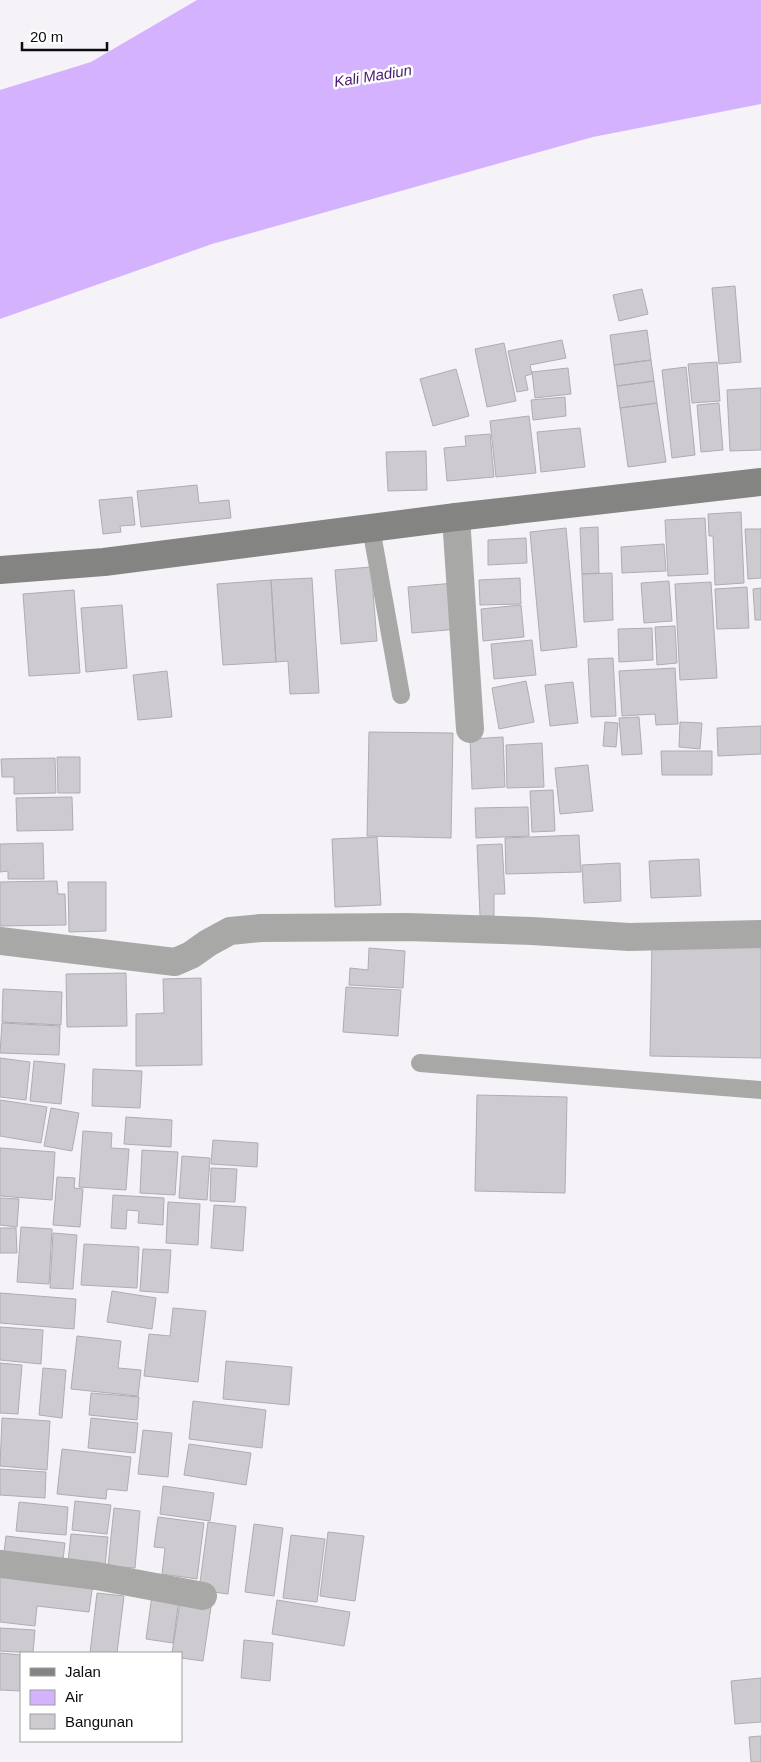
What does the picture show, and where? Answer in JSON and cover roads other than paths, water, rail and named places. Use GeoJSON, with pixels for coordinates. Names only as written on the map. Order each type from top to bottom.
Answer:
{"type":"FeatureCollection","features":[{"type":"Feature","properties":{"kind":"main road"},"geometry":{"type":"LineString","coordinates":[[0,570],[104,562],[456,517],[761,482]]}},
{"type":"Feature","properties":{"kind":"street"},"geometry":{"type":"LineString","coordinates":[[456,517],[470,729]]}},
{"type":"Feature","properties":{"kind":"street"},"geometry":{"type":"LineString","coordinates":[[0,941],[176,962],[230,931],[261,928],[407,927],[532,931],[629,937],[761,934]]}},
{"type":"Feature","properties":{"kind":"street"},"geometry":{"type":"LineString","coordinates":[[0,1564],[97,1576],[203,1596]]}},
{"type":"Feature","properties":{"kind":"lane"},"geometry":{"type":"LineString","coordinates":[[371,528],[401,695]]}},
{"type":"Feature","properties":{"kind":"lane"},"geometry":{"type":"LineString","coordinates":[[420,1063],[761,1090]]}},
{"type":"Feature","properties":{"kind":"water","name":"Kali Madiun"},"geometry":{"type":"Polygon","coordinates":[[[197,0],[761,0],[761,104],[593,137],[212,244],[0,319],[0,90],[91,62],[197,0]]]}}]}
